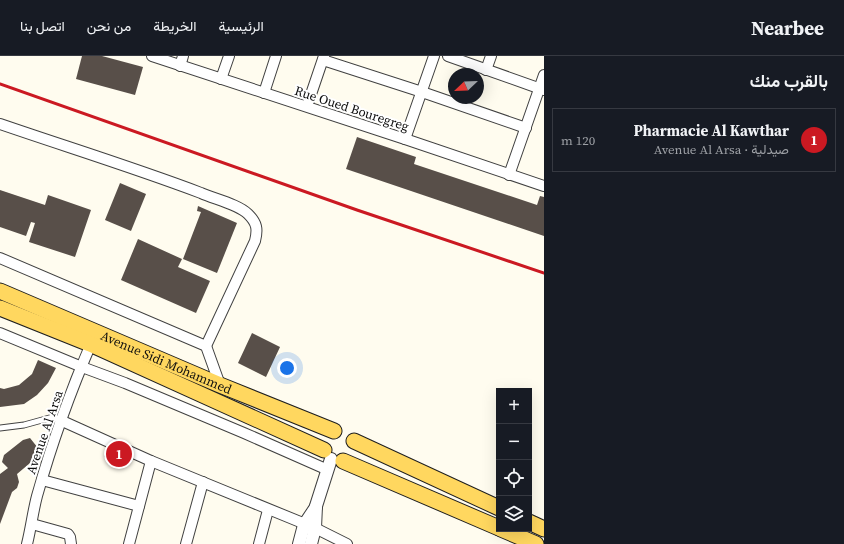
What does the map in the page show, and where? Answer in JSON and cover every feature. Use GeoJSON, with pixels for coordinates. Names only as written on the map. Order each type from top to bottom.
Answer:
{"type":"FeatureCollection","features":[{"type":"Feature","properties":{"kind":"main road","name":"Avenue Sidi Mohammed"},"geometry":{"type":"LineString","coordinates":[[0,291],[332,460],[496,526]]}},
{"type":"Feature","properties":{"kind":"main road","name":"Avenue Sidi Mohammed"},"geometry":{"type":"LineString","coordinates":[[0,308],[93,338],[220,385],[334,431]]}},
{"type":"Feature","properties":{"kind":"main road"},"geometry":{"type":"LineString","coordinates":[[334,431],[342,431],[350,434],[354,442],[354,449],[350,456],[332,460],[324,442],[328,435],[334,431]]}},
{"type":"Feature","properties":{"kind":"main road"},"geometry":{"type":"LineString","coordinates":[[354,442],[496,507]]}},
{"type":"Feature","properties":{"kind":"main road"},"geometry":{"type":"LineString","coordinates":[[532,523],[544,529]]}},
{"type":"Feature","properties":{"kind":"main road","name":"Avenue Sidi Mohammed"},"geometry":{"type":"LineString","coordinates":[[509,532],[536,544]]}},
{"type":"Feature","properties":{"kind":"street","name":"Rue Oued Bouregreg"},"geometry":{"type":"LineString","coordinates":[[152,56],[182,61],[221,79],[405,138],[544,186]]}},
{"type":"Feature","properties":{"kind":"street"},"geometry":{"type":"LineString","coordinates":[[221,79],[228,56]]}},
{"type":"Feature","properties":{"kind":"street"},"geometry":{"type":"LineString","coordinates":[[264,93],[276,56]]}},
{"type":"Feature","properties":{"kind":"street"},"geometry":{"type":"LineString","coordinates":[[405,138],[434,56]]}},
{"type":"Feature","properties":{"kind":"street"},"geometry":{"type":"LineString","coordinates":[[448,56],[542,89]]}},
{"type":"Feature","properties":{"kind":"street"},"geometry":{"type":"LineString","coordinates":[[486,70],[490,56]]}},
{"type":"Feature","properties":{"kind":"street"},"geometry":{"type":"LineString","coordinates":[[307,106],[323,58],[526,128]]}},
{"type":"Feature","properties":{"kind":"street"},"geometry":{"type":"LineString","coordinates":[[509,175],[542,89],[544,75]]}},
{"type":"Feature","properties":{"kind":"street"},"geometry":{"type":"LineString","coordinates":[[0,124],[230,204],[247,213],[258,229],[255,241],[206,346],[220,385]]}},
{"type":"Feature","properties":{"kind":"street"},"geometry":{"type":"LineString","coordinates":[[0,258],[206,346]]}},
{"type":"Feature","properties":{"kind":"street"},"geometry":{"type":"LineString","coordinates":[[0,333],[244,432],[332,460],[310,526],[299,544]]}},
{"type":"Feature","properties":{"kind":"street","name":"Avenue Al Arsa"},"geometry":{"type":"LineString","coordinates":[[27,544],[36,498],[60,420],[93,338]]}},
{"type":"Feature","properties":{"kind":"street"},"geometry":{"type":"LineString","coordinates":[[60,420],[151,461],[310,526],[347,544]]}},
{"type":"Feature","properties":{"kind":"street"},"geometry":{"type":"LineString","coordinates":[[128,544],[151,461]]}},
{"type":"Feature","properties":{"kind":"street"},"geometry":{"type":"LineString","coordinates":[[42,480],[139,506]]}},
{"type":"Feature","properties":{"kind":"street"},"geometry":{"type":"LineString","coordinates":[[186,544],[203,482]]}},
{"type":"Feature","properties":{"kind":"street"},"geometry":{"type":"LineString","coordinates":[[259,544],[268,510]]}},
{"type":"Feature","properties":{"kind":"street"},"geometry":{"type":"LineString","coordinates":[[32,524],[68,534],[72,544]]}},
{"type":"Feature","properties":{"kind":"street"},"geometry":{"type":"LineString","coordinates":[[310,526],[311,544]]}},
{"type":"Feature","properties":{"kind":"lane"},"geometry":{"type":"LineString","coordinates":[[0,428],[24,425],[53,417],[60,420]]}},
{"type":"Feature","properties":{"kind":"building"},"geometry":{"type":"Polygon","coordinates":[[[82,56],[102,56],[143,67],[135,95],[76,79],[82,56]]]}},
{"type":"Feature","properties":{"kind":"building"},"geometry":{"type":"Polygon","coordinates":[[[357,137],[416,157],[414,164],[537,205],[540,196],[544,197],[544,236],[346,169],[357,137]]]}},
{"type":"Feature","properties":{"kind":"building"},"geometry":{"type":"Polygon","coordinates":[[[120,183],[146,194],[131,231],[105,220],[120,183]]]}},
{"type":"Feature","properties":{"kind":"building"},"geometry":{"type":"Polygon","coordinates":[[[0,190],[45,205],[48,195],[91,210],[75,257],[29,242],[35,223],[31,222],[26,236],[0,227],[0,190]]]}},
{"type":"Feature","properties":{"kind":"building"},"geometry":{"type":"Polygon","coordinates":[[[198,206],[237,223],[217,273],[183,259],[201,212],[197,211],[198,206]]]}},
{"type":"Feature","properties":{"kind":"building"},"geometry":{"type":"Polygon","coordinates":[[[138,239],[182,259],[178,267],[210,281],[196,313],[121,280],[138,239]]]}},
{"type":"Feature","properties":{"kind":"building"},"geometry":{"type":"Polygon","coordinates":[[[252,333],[280,347],[266,377],[238,363],[252,333]]]}},
{"type":"Feature","properties":{"kind":"building"},"geometry":{"type":"Polygon","coordinates":[[[38,360],[56,368],[48,383],[37,395],[24,404],[0,407],[0,388],[4,389],[19,385],[32,374],[38,360]]]}},
{"type":"Feature","properties":{"kind":"building"},"geometry":{"type":"Polygon","coordinates":[[[30,438],[42,453],[17,474],[19,482],[17,488],[12,492],[0,524],[0,474],[8,468],[2,462],[4,455],[23,440],[30,438]]]}},
{"type":"Feature","properties":{"kind":"building"},"geometry":{"type":"Polygon","coordinates":[[[107,447],[123,451],[120,462],[104,457],[107,447]]]}},
{"type":"Feature","properties":{"kind":"railway"},"geometry":{"type":"LineString","coordinates":[[0,84],[357,210],[544,273]]}},
{"type":"Feature","properties":{"kind":"place","name":"Pharmacie Al Kawthar"},"geometry":{"type":"Point","coordinates":[119,454]}}]}
